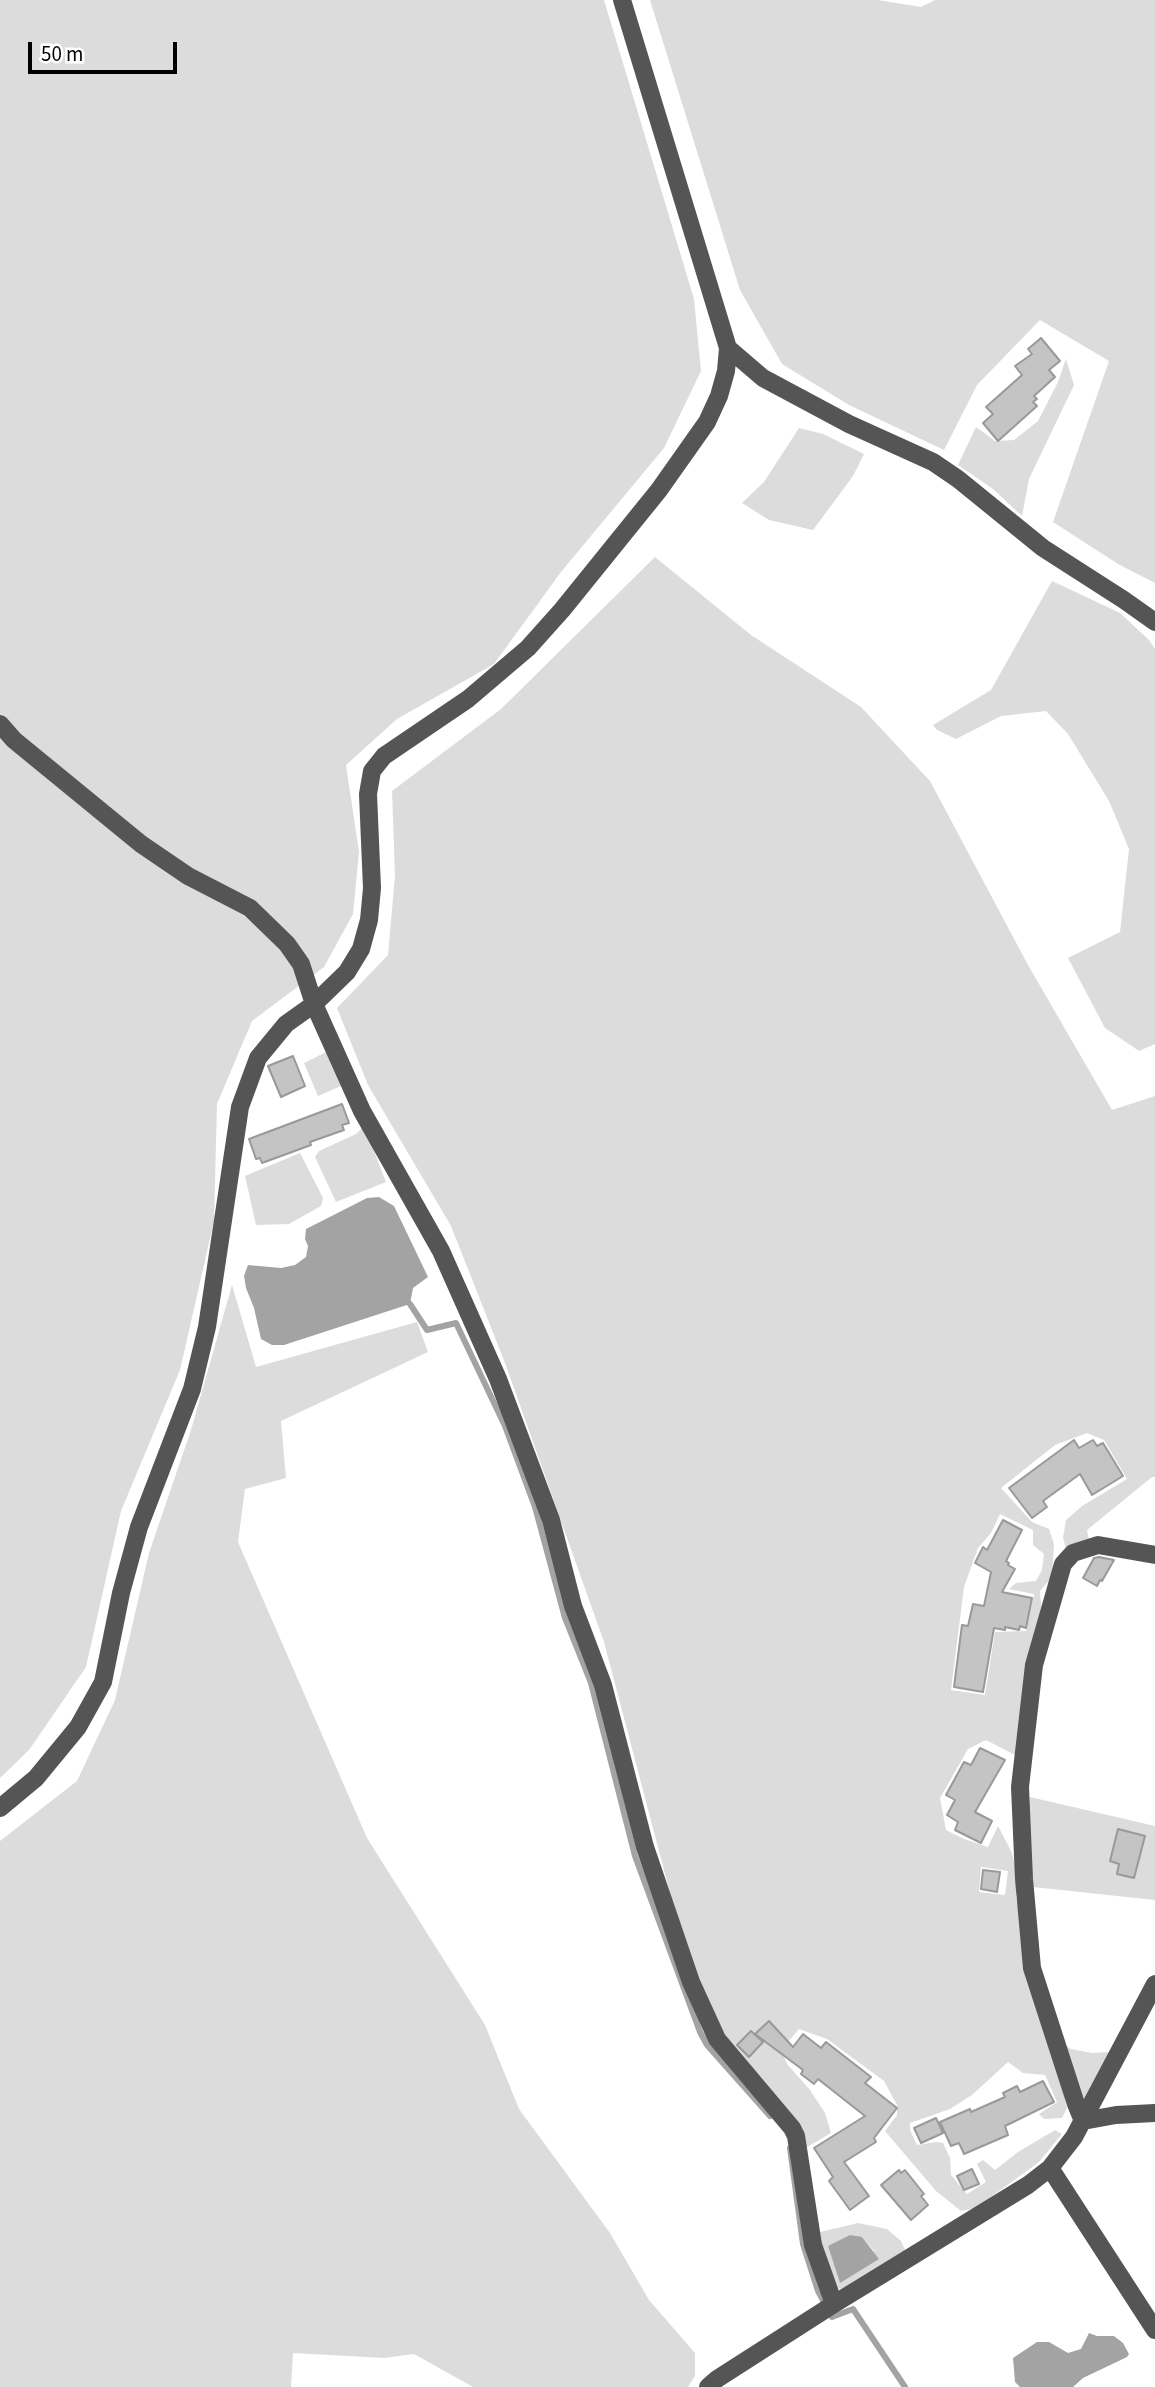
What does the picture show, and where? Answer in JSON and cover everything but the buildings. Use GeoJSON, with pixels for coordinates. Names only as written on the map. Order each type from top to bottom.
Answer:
{"type":"FeatureCollection","features":[{"type":"Feature","properties":{"kind":"street"},"geometry":{"type":"LineString","coordinates":[[0,1808],[36,1778],[78,1727],[103,1682],[121,1593],[139,1527],[192,1389],[207,1327],[240,1107],[258,1058],[286,1024],[314,1004],[347,972],[361,949],[369,920],[372,888],[368,794],[372,771],[384,756],[478,691],[528,648],[659,490],[706,422],[719,396],[728,348],[622,0]]}},
{"type":"Feature","properties":{"kind":"street"},"geometry":{"type":"LineString","coordinates":[[728,348],[764,378],[849,424],[933,462],[1043,548],[1155,622]]}},
{"type":"Feature","properties":{"kind":"street"},"geometry":{"type":"LineString","coordinates":[[0,724],[14,740],[141,844],[188,876],[250,908],[287,944],[301,964],[314,1004],[362,1111],[441,1251],[498,1379],[551,1520],[573,1606],[603,1685],[645,1847],[691,1982],[717,2039],[796,2136],[813,2245],[834,2304]]}},
{"type":"Feature","properties":{"kind":"street"},"geometry":{"type":"LineString","coordinates":[[1083,2120],[1032,1968],[1020,1787],[1034,1665],[1063,1564],[1073,1553],[1098,1545],[1155,1555]]}},
{"type":"Feature","properties":{"kind":"street"},"geometry":{"type":"LineString","coordinates":[[708,2387],[834,2304],[1028,2185],[1050,2168],[1074,2137],[1155,1983]]}},
{"type":"Feature","properties":{"kind":"street"},"geometry":{"type":"LineString","coordinates":[[1083,2120],[1155,2113]]}},
{"type":"Feature","properties":{"kind":"street"},"geometry":{"type":"LineString","coordinates":[[1050,2168],[1155,2330]]}},
{"type":"Feature","properties":{"kind":"shaded area"},"geometry":{"type":"Polygon","coordinates":[[[0,0],[604,0],[694,299],[701,371],[664,448],[561,572],[494,664],[397,719],[346,765],[359,852],[353,914],[324,967],[252,1021],[217,1104],[214,1221],[180,1370],[121,1511],[86,1667],[29,1750],[0,1778],[0,0]]]}},
{"type":"Feature","properties":{"kind":"shaded area"},"geometry":{"type":"Polygon","coordinates":[[[650,0],[878,0],[921,7],[935,0],[1155,0],[1155,583],[1118,564],[1053,522],[1109,361],[1040,320],[977,385],[944,450],[849,405],[782,364],[740,290],[650,0]]]}},
{"type":"Feature","properties":{"kind":"shaded area"},"geometry":{"type":"Polygon","coordinates":[[[1066,359],[1074,385],[1029,479],[1022,516],[993,489],[958,465],[976,427],[995,441],[1014,440],[1038,421],[1058,382],[1066,359]]]}},
{"type":"Feature","properties":{"kind":"shaded area"},"geometry":{"type":"Polygon","coordinates":[[[799,428],[823,434],[864,454],[853,476],[813,530],[769,520],[742,503],[764,482],[799,428]]]}},
{"type":"Feature","properties":{"kind":"shaded area"},"geometry":{"type":"Polygon","coordinates":[[[655,557],[751,635],[861,707],[930,781],[1028,965],[1112,1110],[1155,1096],[1155,1477],[1087,1530],[1089,1540],[1067,1552],[1063,1538],[1066,1520],[1082,1506],[1127,1479],[1104,1440],[1087,1433],[1055,1445],[1001,1488],[1032,1522],[1049,1529],[1054,1544],[1052,1577],[1040,1591],[1041,1606],[1017,1756],[986,1740],[968,1749],[940,1798],[946,1830],[988,1847],[998,1826],[1011,1851],[1017,1869],[1016,1897],[1021,1927],[1067,2108],[1062,2118],[1044,2119],[1039,2114],[1057,2102],[1045,2075],[1023,2073],[1008,2062],[972,2095],[950,2109],[910,2123],[910,2130],[917,2145],[943,2143],[950,2158],[951,2175],[967,2194],[986,2182],[977,2164],[983,2160],[995,2170],[1018,2152],[1055,2130],[1062,2134],[1039,2162],[976,2208],[961,2211],[936,2191],[885,2131],[897,2115],[897,2105],[884,2081],[827,2039],[799,2029],[781,2050],[787,2064],[810,2090],[825,2113],[831,2133],[804,2149],[727,2041],[684,1946],[604,1642],[505,1363],[451,1226],[368,1085],[337,1008],[388,955],[395,875],[392,791],[501,709],[655,557]],[[1000,1514],[991,1533],[978,1548],[964,1587],[951,1690],[985,1695],[995,1632],[1026,1631],[1034,1594],[1009,1589],[1016,1583],[1036,1581],[1042,1570],[1044,1554],[1033,1545],[1033,1530],[1000,1514]],[[981,1867],[979,1892],[1005,1895],[1008,1871],[981,1867]]]}},
{"type":"Feature","properties":{"kind":"shaded area"},"geometry":{"type":"Polygon","coordinates":[[[1052,581],[1120,613],[1155,649],[1155,1044],[1139,1051],[1105,1028],[1068,958],[1120,932],[1129,849],[1109,801],[1068,734],[1046,711],[1001,716],[956,739],[937,730],[933,725],[991,690],[1052,581]]]}},
{"type":"Feature","properties":{"kind":"shaded area"},"geometry":{"type":"Polygon","coordinates":[[[326,1052],[341,1086],[318,1096],[304,1063],[326,1052]]]}},
{"type":"Feature","properties":{"kind":"shaded area"},"geometry":{"type":"Polygon","coordinates":[[[362,1128],[366,1130],[386,1182],[336,1202],[315,1157],[319,1151],[356,1134],[362,1128]]]}},
{"type":"Feature","properties":{"kind":"shaded area"},"geometry":{"type":"Polygon","coordinates":[[[300,1153],[323,1198],[321,1206],[289,1224],[256,1225],[245,1176],[300,1153]]]}},
{"type":"Feature","properties":{"kind":"shaded area"},"geometry":{"type":"Polygon","coordinates":[[[379,1197],[394,1206],[428,1277],[413,1288],[410,1304],[284,1345],[272,1345],[261,1339],[246,1288],[244,1276],[248,1265],[281,1268],[295,1265],[306,1257],[306,1229],[367,1198],[379,1197]]]}},
{"type":"Feature","properties":{"kind":"shaded area"},"geometry":{"type":"Polygon","coordinates":[[[232,1285],[256,1367],[417,1322],[428,1352],[281,1421],[286,1478],[245,1489],[238,1542],[367,1838],[485,2025],[519,2109],[610,2233],[649,2300],[695,2353],[695,2376],[688,2387],[473,2387],[414,2354],[384,2358],[293,2353],[291,2387],[0,2387],[0,1841],[77,1781],[115,1700],[149,1553],[191,1430],[232,1285]]]}},
{"type":"Feature","properties":{"kind":"shaded area"},"geometry":{"type":"Polygon","coordinates":[[[1030,1797],[1155,1826],[1155,1900],[1033,1887],[1027,1834],[1030,1797]]]}},
{"type":"Feature","properties":{"kind":"shaded area"},"geometry":{"type":"Polygon","coordinates":[[[1061,2043],[1071,2049],[1092,2053],[1110,2052],[1086,2102],[1080,2102],[1061,2043]]]}},
{"type":"Feature","properties":{"kind":"shaded area"},"geometry":{"type":"Polygon","coordinates":[[[858,2223],[887,2229],[901,2241],[905,2250],[842,2289],[832,2288],[817,2242],[820,2232],[858,2223]],[[862,2237],[828,2246],[840,2282],[874,2251],[862,2237]]]}},
{"type":"Feature","properties":{"kind":"shaded area"},"geometry":{"type":"Polygon","coordinates":[[[850,2235],[862,2237],[879,2259],[840,2283],[828,2246],[850,2235]]]}},
{"type":"Feature","properties":{"kind":"shaded area"},"geometry":{"type":"Polygon","coordinates":[[[1089,2333],[1114,2336],[1123,2343],[1129,2354],[1083,2378],[1073,2387],[1020,2387],[1015,2382],[1013,2358],[1037,2342],[1049,2342],[1068,2353],[1081,2349],[1089,2333]]]}},
{"type":"Feature","properties":{"kind":"waterway"},"geometry":{"type":"LineString","coordinates":[[410,1304],[427,1330],[456,1323],[505,1426],[535,1507],[565,1618],[591,1683],[635,1856],[700,2032],[707,2045],[770,2116]]}},
{"type":"Feature","properties":{"kind":"waterway"},"geometry":{"type":"LineString","coordinates":[[790,2148],[803,2244],[818,2291],[832,2317],[853,2309],[905,2387]]}}]}
